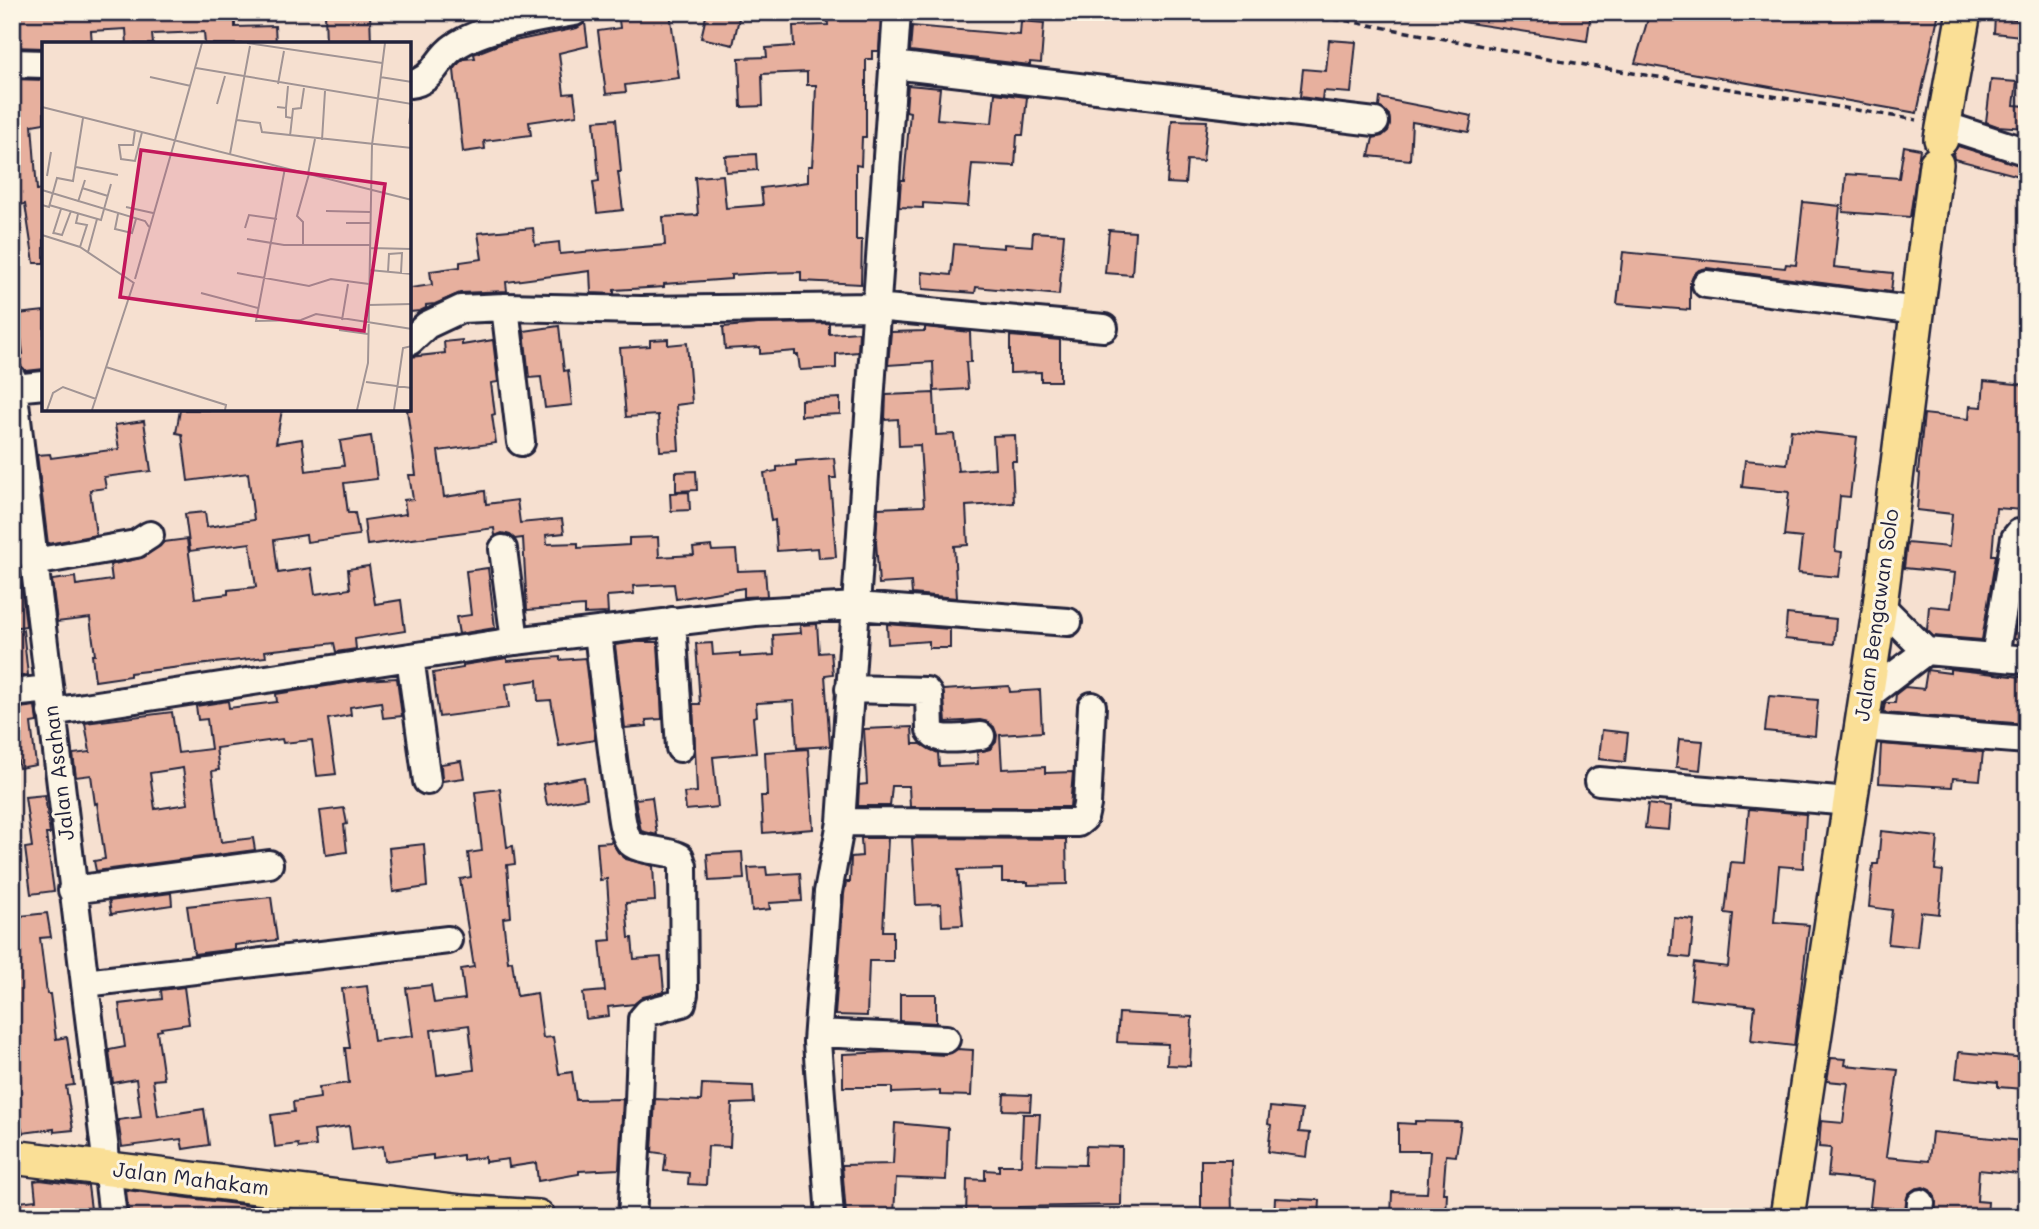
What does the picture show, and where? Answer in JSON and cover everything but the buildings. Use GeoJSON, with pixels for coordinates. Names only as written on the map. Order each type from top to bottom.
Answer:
{"type":"FeatureCollection","features":[{"type":"Feature","properties":{"kind":"main road","name":"Jalan Bengawan Solo"},"geometry":{"type":"LineString","coordinates":[[1787,1217],[1880,604],[1940,143],[1964,12]]}},
{"type":"Feature","properties":{"kind":"main road","name":"Jalan Mahakam"},"geometry":{"type":"LineString","coordinates":[[12,1157],[461,1212],[538,1217]]}},
{"type":"Feature","properties":{"kind":"street"},"geometry":{"type":"LineString","coordinates":[[418,81],[452,48],[474,36],[527,21],[574,12]]}},
{"type":"Feature","properties":{"kind":"street"},"geometry":{"type":"LineString","coordinates":[[830,1217],[818,1033],[828,892],[841,822],[897,12]]}},
{"type":"Feature","properties":{"kind":"street"},"geometry":{"type":"LineString","coordinates":[[12,63],[42,64]]}},
{"type":"Feature","properties":{"kind":"street"},"geometry":{"type":"LineString","coordinates":[[893,65],[1375,122]]}},
{"type":"Feature","properties":{"kind":"street"},"geometry":{"type":"LineString","coordinates":[[1940,143],[2027,152]]}},
{"type":"Feature","properties":{"kind":"street"},"geometry":{"type":"LineString","coordinates":[[1706,284],[1918,312]]}},
{"type":"Feature","properties":{"kind":"street"},"geometry":{"type":"LineString","coordinates":[[505,307],[520,442]]}},
{"type":"Feature","properties":{"kind":"street"},"geometry":{"type":"LineString","coordinates":[[411,340],[427,325],[461,309],[505,307],[641,310],[875,307],[1104,328]]}},
{"type":"Feature","properties":{"kind":"street"},"geometry":{"type":"LineString","coordinates":[[13,383],[42,385]]}},
{"type":"Feature","properties":{"kind":"street","name":"Jalan Asahan"},"geometry":{"type":"LineString","coordinates":[[13,383],[20,507],[34,562],[113,1217]]}},
{"type":"Feature","properties":{"kind":"street"},"geometry":{"type":"LineString","coordinates":[[1995,656],[2015,538],[2019,533],[2027,534]]}},
{"type":"Feature","properties":{"kind":"street"},"geometry":{"type":"LineString","coordinates":[[34,562],[136,544],[150,535]]}},
{"type":"Feature","properties":{"kind":"street"},"geometry":{"type":"LineString","coordinates":[[503,549],[515,640]]}},
{"type":"Feature","properties":{"kind":"street"},"geometry":{"type":"LineString","coordinates":[[1880,604],[1926,651],[2027,660]]}},
{"type":"Feature","properties":{"kind":"street"},"geometry":{"type":"LineString","coordinates":[[12,693],[50,700],[755,612],[856,606],[1068,622]]}},
{"type":"Feature","properties":{"kind":"street"},"geometry":{"type":"LineString","coordinates":[[672,621],[680,748]]}},
{"type":"Feature","properties":{"kind":"street"},"geometry":{"type":"LineString","coordinates":[[598,632],[609,734],[623,825],[629,841],[637,846],[673,852],[680,857],[682,866],[684,994],[682,1003],[648,1012],[642,1019],[632,1217]]}},
{"type":"Feature","properties":{"kind":"street"},"geometry":{"type":"LineString","coordinates":[[1864,712],[1926,651]]}},
{"type":"Feature","properties":{"kind":"street"},"geometry":{"type":"LineString","coordinates":[[410,657],[427,781]]}},
{"type":"Feature","properties":{"kind":"street"},"geometry":{"type":"LineString","coordinates":[[849,689],[926,691],[929,695],[930,730],[933,736],[981,736]]}},
{"type":"Feature","properties":{"kind":"street"},"geometry":{"type":"LineString","coordinates":[[841,822],[1078,823],[1084,818],[1087,805],[1092,706]]}},
{"type":"Feature","properties":{"kind":"street"},"geometry":{"type":"LineString","coordinates":[[1864,712],[2027,740]]}},
{"type":"Feature","properties":{"kind":"street"},"geometry":{"type":"LineString","coordinates":[[1599,780],[1850,802]]}},
{"type":"Feature","properties":{"kind":"street"},"geometry":{"type":"LineString","coordinates":[[72,890],[269,864]]}},
{"type":"Feature","properties":{"kind":"street"},"geometry":{"type":"LineString","coordinates":[[85,983],[449,940]]}},
{"type":"Feature","properties":{"kind":"street"},"geometry":{"type":"LineString","coordinates":[[818,1033],[946,1039]]}},
{"type":"Feature","properties":{"kind":"path"},"geometry":{"type":"LineString","coordinates":[[1274,12],[1348,21],[1591,66],[1940,143]]}}]}
